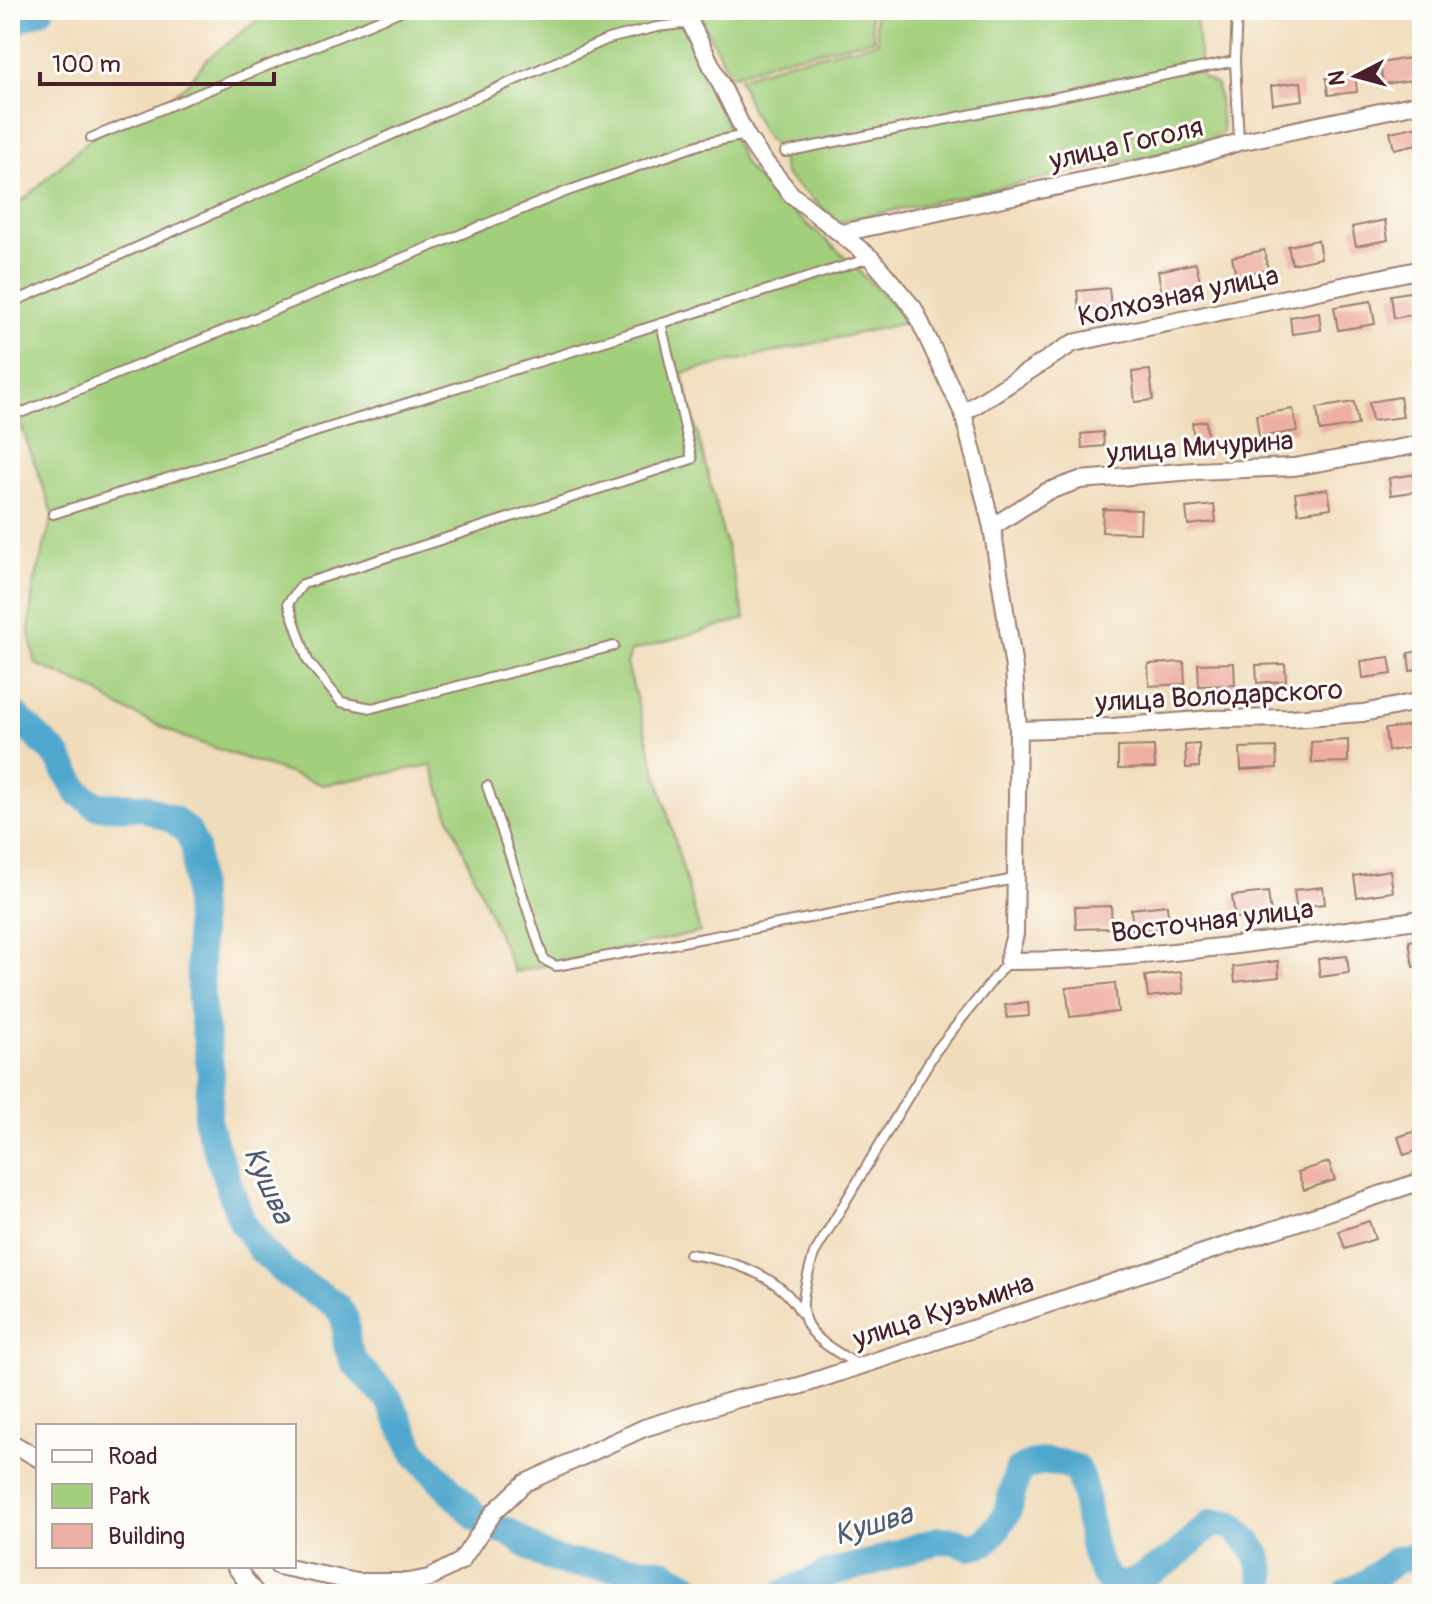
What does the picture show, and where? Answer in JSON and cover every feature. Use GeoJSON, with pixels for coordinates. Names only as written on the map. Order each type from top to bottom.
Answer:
{"type":"FeatureCollection","features":[{"type":"Feature","properties":{"kind":"street"},"geometry":{"type":"LineString","coordinates":[[688,16],[746,135],[791,194],[871,258],[914,309],[963,413],[992,527],[1014,668],[1018,730],[1015,934],[1008,961]]}},
{"type":"Feature","properties":{"kind":"street","name":"улица Гоголя"},"geometry":{"type":"LineString","coordinates":[[842,233],[1422,103]]}},
{"type":"Feature","properties":{"kind":"street","name":"Колхозная улица"},"geometry":{"type":"LineString","coordinates":[[963,413],[1073,343],[1422,269]]}},
{"type":"Feature","properties":{"kind":"street","name":"улица Мичурина"},"geometry":{"type":"LineString","coordinates":[[992,527],[1046,492],[1080,480],[1294,467],[1422,444]]}},
{"type":"Feature","properties":{"kind":"street","name":"улица Володарского"},"geometry":{"type":"LineString","coordinates":[[1018,730],[1363,713],[1422,701]]}},
{"type":"Feature","properties":{"kind":"street","name":"Восточная улица"},"geometry":{"type":"LineString","coordinates":[[1008,961],[1080,961],[1147,956],[1422,919]]}},
{"type":"Feature","properties":{"kind":"street","name":"улица Кузьмина"},"geometry":{"type":"LineString","coordinates":[[288,1568],[357,1582],[409,1582],[429,1578],[461,1561],[494,1512],[525,1483],[644,1428],[737,1399],[799,1386],[1422,1181]]}},
{"type":"Feature","properties":{"kind":"street"},"geometry":{"type":"LineString","coordinates":[[10,1442],[36,1457]]}},
{"type":"Feature","properties":{"kind":"street"},"geometry":{"type":"LineString","coordinates":[[236,1568],[256,1594]]}},
{"type":"Feature","properties":{"kind":"lane"},"geometry":{"type":"LineString","coordinates":[[91,138],[403,10]]}},
{"type":"Feature","properties":{"kind":"lane"},"geometry":{"type":"LineString","coordinates":[[1237,10],[1235,61],[1239,142]]}},
{"type":"Feature","properties":{"kind":"lane"},"geometry":{"type":"LineString","coordinates":[[11,303],[608,39],[688,16]]}},
{"type":"Feature","properties":{"kind":"lane"},"geometry":{"type":"LineString","coordinates":[[785,152],[1235,61]]}},
{"type":"Feature","properties":{"kind":"lane"},"geometry":{"type":"LineString","coordinates":[[23,412],[565,192],[701,144],[746,135]]}},
{"type":"Feature","properties":{"kind":"lane"},"geometry":{"type":"LineString","coordinates":[[53,514],[871,258]]}},
{"type":"Feature","properties":{"kind":"lane"},"geometry":{"type":"LineString","coordinates":[[614,646],[372,708],[341,702],[308,661],[288,603],[303,584],[692,459],[661,323]]}},
{"type":"Feature","properties":{"kind":"lane"},"geometry":{"type":"LineString","coordinates":[[487,786],[544,960],[556,966],[1016,879]]}},
{"type":"Feature","properties":{"kind":"lane"},"geometry":{"type":"LineString","coordinates":[[801,1314],[803,1289],[814,1254],[881,1138],[935,1052],[1008,961]]}},
{"type":"Feature","properties":{"kind":"lane"},"geometry":{"type":"LineString","coordinates":[[689,1254],[724,1259],[770,1281],[792,1297],[817,1340],[858,1365]]}},
{"type":"Feature","properties":{"kind":"green space"},"geometry":{"type":"Polygon","coordinates":[[[276,10],[672,10],[683,26],[745,165],[762,185],[843,255],[894,306],[904,323],[682,373],[745,619],[631,651],[627,664],[700,932],[514,972],[431,765],[323,785],[183,737],[117,706],[93,689],[36,664],[29,633],[33,588],[53,514],[10,395],[10,218],[19,204],[91,138],[170,97],[188,83],[207,59],[276,10]]]}},
{"type":"Feature","properties":{"kind":"green space"},"geometry":{"type":"Polygon","coordinates":[[[696,10],[869,10],[874,39],[781,59],[731,76],[696,10]]]}},
{"type":"Feature","properties":{"kind":"green space"},"geometry":{"type":"Polygon","coordinates":[[[874,10],[1195,10],[1202,77],[1217,85],[1223,132],[1203,144],[839,222],[785,175],[779,150],[767,139],[752,112],[739,78],[788,62],[878,42],[874,10]]]}},
{"type":"Feature","properties":{"kind":"building"},"geometry":{"type":"Polygon","coordinates":[[[1415,57],[1419,79],[1383,84],[1380,63],[1415,57]]]}},
{"type":"Feature","properties":{"kind":"building"},"geometry":{"type":"Polygon","coordinates":[[[1355,74],[1357,92],[1328,95],[1326,78],[1355,74]]]}},
{"type":"Feature","properties":{"kind":"building"},"geometry":{"type":"Polygon","coordinates":[[[1301,82],[1303,100],[1273,104],[1271,86],[1301,82]]]}},
{"type":"Feature","properties":{"kind":"building"},"geometry":{"type":"Polygon","coordinates":[[[1419,126],[1422,143],[1394,149],[1390,132],[1419,126]]]}},
{"type":"Feature","properties":{"kind":"building"},"geometry":{"type":"Polygon","coordinates":[[[1385,220],[1388,240],[1356,246],[1352,227],[1385,220]]]}},
{"type":"Feature","properties":{"kind":"building"},"geometry":{"type":"Polygon","coordinates":[[[1318,240],[1321,258],[1292,264],[1288,246],[1318,240]]]}},
{"type":"Feature","properties":{"kind":"building"},"geometry":{"type":"Polygon","coordinates":[[[1264,250],[1268,270],[1236,276],[1232,257],[1264,250]]]}},
{"type":"Feature","properties":{"kind":"building"},"geometry":{"type":"Polygon","coordinates":[[[1196,263],[1201,286],[1162,294],[1158,271],[1196,263]]]}},
{"type":"Feature","properties":{"kind":"building"},"geometry":{"type":"Polygon","coordinates":[[[1109,288],[1111,307],[1079,310],[1077,291],[1109,288]]]}},
{"type":"Feature","properties":{"kind":"building"},"geometry":{"type":"Polygon","coordinates":[[[1422,290],[1422,313],[1394,318],[1391,295],[1422,290]]]}},
{"type":"Feature","properties":{"kind":"building"},"geometry":{"type":"Polygon","coordinates":[[[1371,301],[1375,324],[1338,330],[1334,307],[1371,301]]]}},
{"type":"Feature","properties":{"kind":"building"},"geometry":{"type":"Polygon","coordinates":[[[1319,312],[1321,330],[1292,334],[1290,317],[1319,312]]]}},
{"type":"Feature","properties":{"kind":"building"},"geometry":{"type":"Polygon","coordinates":[[[1150,370],[1153,400],[1135,402],[1132,372],[1150,370]]]}},
{"type":"Feature","properties":{"kind":"building"},"geometry":{"type":"Polygon","coordinates":[[[1400,397],[1403,417],[1372,421],[1369,402],[1400,397]]]}},
{"type":"Feature","properties":{"kind":"building"},"geometry":{"type":"Polygon","coordinates":[[[1354,402],[1358,425],[1320,431],[1317,408],[1354,402]]]}},
{"type":"Feature","properties":{"kind":"building"},"geometry":{"type":"Polygon","coordinates":[[[1293,409],[1297,431],[1259,437],[1256,415],[1293,409]]]}},
{"type":"Feature","properties":{"kind":"building"},"geometry":{"type":"Polygon","coordinates":[[[1206,421],[1208,444],[1195,446],[1192,423],[1206,421]]]}},
{"type":"Feature","properties":{"kind":"building"},"geometry":{"type":"Polygon","coordinates":[[[1103,432],[1104,446],[1082,448],[1081,434],[1103,432]]]}},
{"type":"Feature","properties":{"kind":"building"},"geometry":{"type":"Polygon","coordinates":[[[1418,474],[1420,491],[1391,495],[1389,478],[1418,474]]]}},
{"type":"Feature","properties":{"kind":"building"},"geometry":{"type":"Polygon","coordinates":[[[1328,489],[1331,508],[1298,513],[1295,493],[1328,489]]]}},
{"type":"Feature","properties":{"kind":"building"},"geometry":{"type":"Polygon","coordinates":[[[1214,505],[1216,522],[1188,525],[1186,508],[1214,505]]]}},
{"type":"Feature","properties":{"kind":"building"},"geometry":{"type":"Polygon","coordinates":[[[1103,509],[1141,510],[1140,533],[1102,532],[1103,509]]]}},
{"type":"Feature","properties":{"kind":"building"},"geometry":{"type":"Polygon","coordinates":[[[1422,651],[1422,669],[1410,671],[1408,653],[1422,651]]]}},
{"type":"Feature","properties":{"kind":"building"},"geometry":{"type":"Polygon","coordinates":[[[1389,657],[1392,674],[1363,678],[1361,661],[1389,657]]]}},
{"type":"Feature","properties":{"kind":"building"},"geometry":{"type":"Polygon","coordinates":[[[1184,662],[1185,684],[1149,686],[1148,664],[1184,662]]]}},
{"type":"Feature","properties":{"kind":"building"},"geometry":{"type":"Polygon","coordinates":[[[1234,663],[1235,685],[1199,686],[1198,664],[1234,663]]]}},
{"type":"Feature","properties":{"kind":"building"},"geometry":{"type":"Polygon","coordinates":[[[1285,664],[1286,681],[1257,683],[1256,665],[1285,664]]]}},
{"type":"Feature","properties":{"kind":"building"},"geometry":{"type":"Polygon","coordinates":[[[1421,724],[1422,746],[1388,751],[1385,729],[1421,724]]]}},
{"type":"Feature","properties":{"kind":"building"},"geometry":{"type":"Polygon","coordinates":[[[1348,740],[1348,762],[1312,763],[1311,742],[1348,740]]]}},
{"type":"Feature","properties":{"kind":"building"},"geometry":{"type":"Polygon","coordinates":[[[1199,744],[1199,767],[1186,768],[1185,745],[1199,744]]]}},
{"type":"Feature","properties":{"kind":"building"},"geometry":{"type":"Polygon","coordinates":[[[1154,746],[1155,768],[1118,769],[1118,747],[1154,746]]]}},
{"type":"Feature","properties":{"kind":"building"},"geometry":{"type":"Polygon","coordinates":[[[1276,747],[1277,768],[1241,770],[1240,748],[1276,747]]]}},
{"type":"Feature","properties":{"kind":"building"},"geometry":{"type":"Polygon","coordinates":[[[1390,870],[1393,892],[1357,897],[1354,876],[1390,870]]]}},
{"type":"Feature","properties":{"kind":"building"},"geometry":{"type":"Polygon","coordinates":[[[1323,887],[1325,904],[1296,907],[1294,890],[1323,887]]]}},
{"type":"Feature","properties":{"kind":"building"},"geometry":{"type":"Polygon","coordinates":[[[1268,892],[1271,914],[1235,918],[1232,896],[1268,892]]]}},
{"type":"Feature","properties":{"kind":"building"},"geometry":{"type":"Polygon","coordinates":[[[1167,905],[1169,927],[1133,931],[1131,909],[1167,905]]]}},
{"type":"Feature","properties":{"kind":"building"},"geometry":{"type":"Polygon","coordinates":[[[1111,906],[1112,928],[1076,929],[1075,907],[1111,906]]]}},
{"type":"Feature","properties":{"kind":"building"},"geometry":{"type":"Polygon","coordinates":[[[1422,939],[1422,966],[1413,967],[1409,941],[1422,939]]]}},
{"type":"Feature","properties":{"kind":"building"},"geometry":{"type":"Polygon","coordinates":[[[1347,956],[1349,973],[1320,977],[1318,959],[1347,956]]]}},
{"type":"Feature","properties":{"kind":"building"},"geometry":{"type":"Polygon","coordinates":[[[1278,961],[1279,977],[1235,982],[1233,967],[1278,961]]]}},
{"type":"Feature","properties":{"kind":"building"},"geometry":{"type":"Polygon","coordinates":[[[1181,972],[1184,993],[1148,997],[1145,976],[1181,972]]]}},
{"type":"Feature","properties":{"kind":"building"},"geometry":{"type":"Polygon","coordinates":[[[1115,983],[1118,1012],[1070,1017],[1066,988],[1115,983]]]}},
{"type":"Feature","properties":{"kind":"building"},"geometry":{"type":"Polygon","coordinates":[[[1028,1002],[1029,1016],[1007,1018],[1005,1005],[1028,1002]]]}},
{"type":"Feature","properties":{"kind":"building"},"geometry":{"type":"Polygon","coordinates":[[[1422,1129],[1422,1149],[1404,1155],[1398,1137],[1422,1129]]]}},
{"type":"Feature","properties":{"kind":"building"},"geometry":{"type":"Polygon","coordinates":[[[1329,1162],[1335,1180],[1304,1190],[1298,1172],[1329,1162]]]}},
{"type":"Feature","properties":{"kind":"building"},"geometry":{"type":"Polygon","coordinates":[[[1369,1221],[1375,1239],[1345,1249],[1339,1231],[1369,1221]]]}},
{"type":"Feature","properties":{"kind":"waterway","name":"Кушва"},"geometry":{"type":"LineString","coordinates":[[10,23],[40,10]]}},
{"type":"Feature","properties":{"kind":"waterway","name":"Кушва"},"geometry":{"type":"LineString","coordinates":[[10,711],[57,755],[78,792],[97,806],[143,807],[174,820],[188,832],[195,847],[201,1001],[211,1074],[207,1122],[241,1220],[261,1250],[288,1275],[335,1304],[341,1312],[345,1319],[347,1346],[354,1362],[389,1400],[415,1453],[476,1517],[496,1529],[507,1531],[541,1554],[567,1563],[653,1570],[665,1573],[703,1594]]}},
{"type":"Feature","properties":{"kind":"waterway","name":"Кушва"},"geometry":{"type":"LineString","coordinates":[[783,1594],[830,1573],[939,1540],[969,1546],[984,1543],[1007,1513],[1018,1471],[1046,1462],[1076,1468],[1084,1491],[1099,1564],[1115,1583],[1130,1583],[1167,1562],[1212,1523],[1231,1525],[1253,1548],[1262,1572],[1263,1594]]}},
{"type":"Feature","properties":{"kind":"waterway","name":"Кушва"},"geometry":{"type":"LineString","coordinates":[[1346,1594],[1368,1582],[1396,1560],[1422,1555]]}}]}
